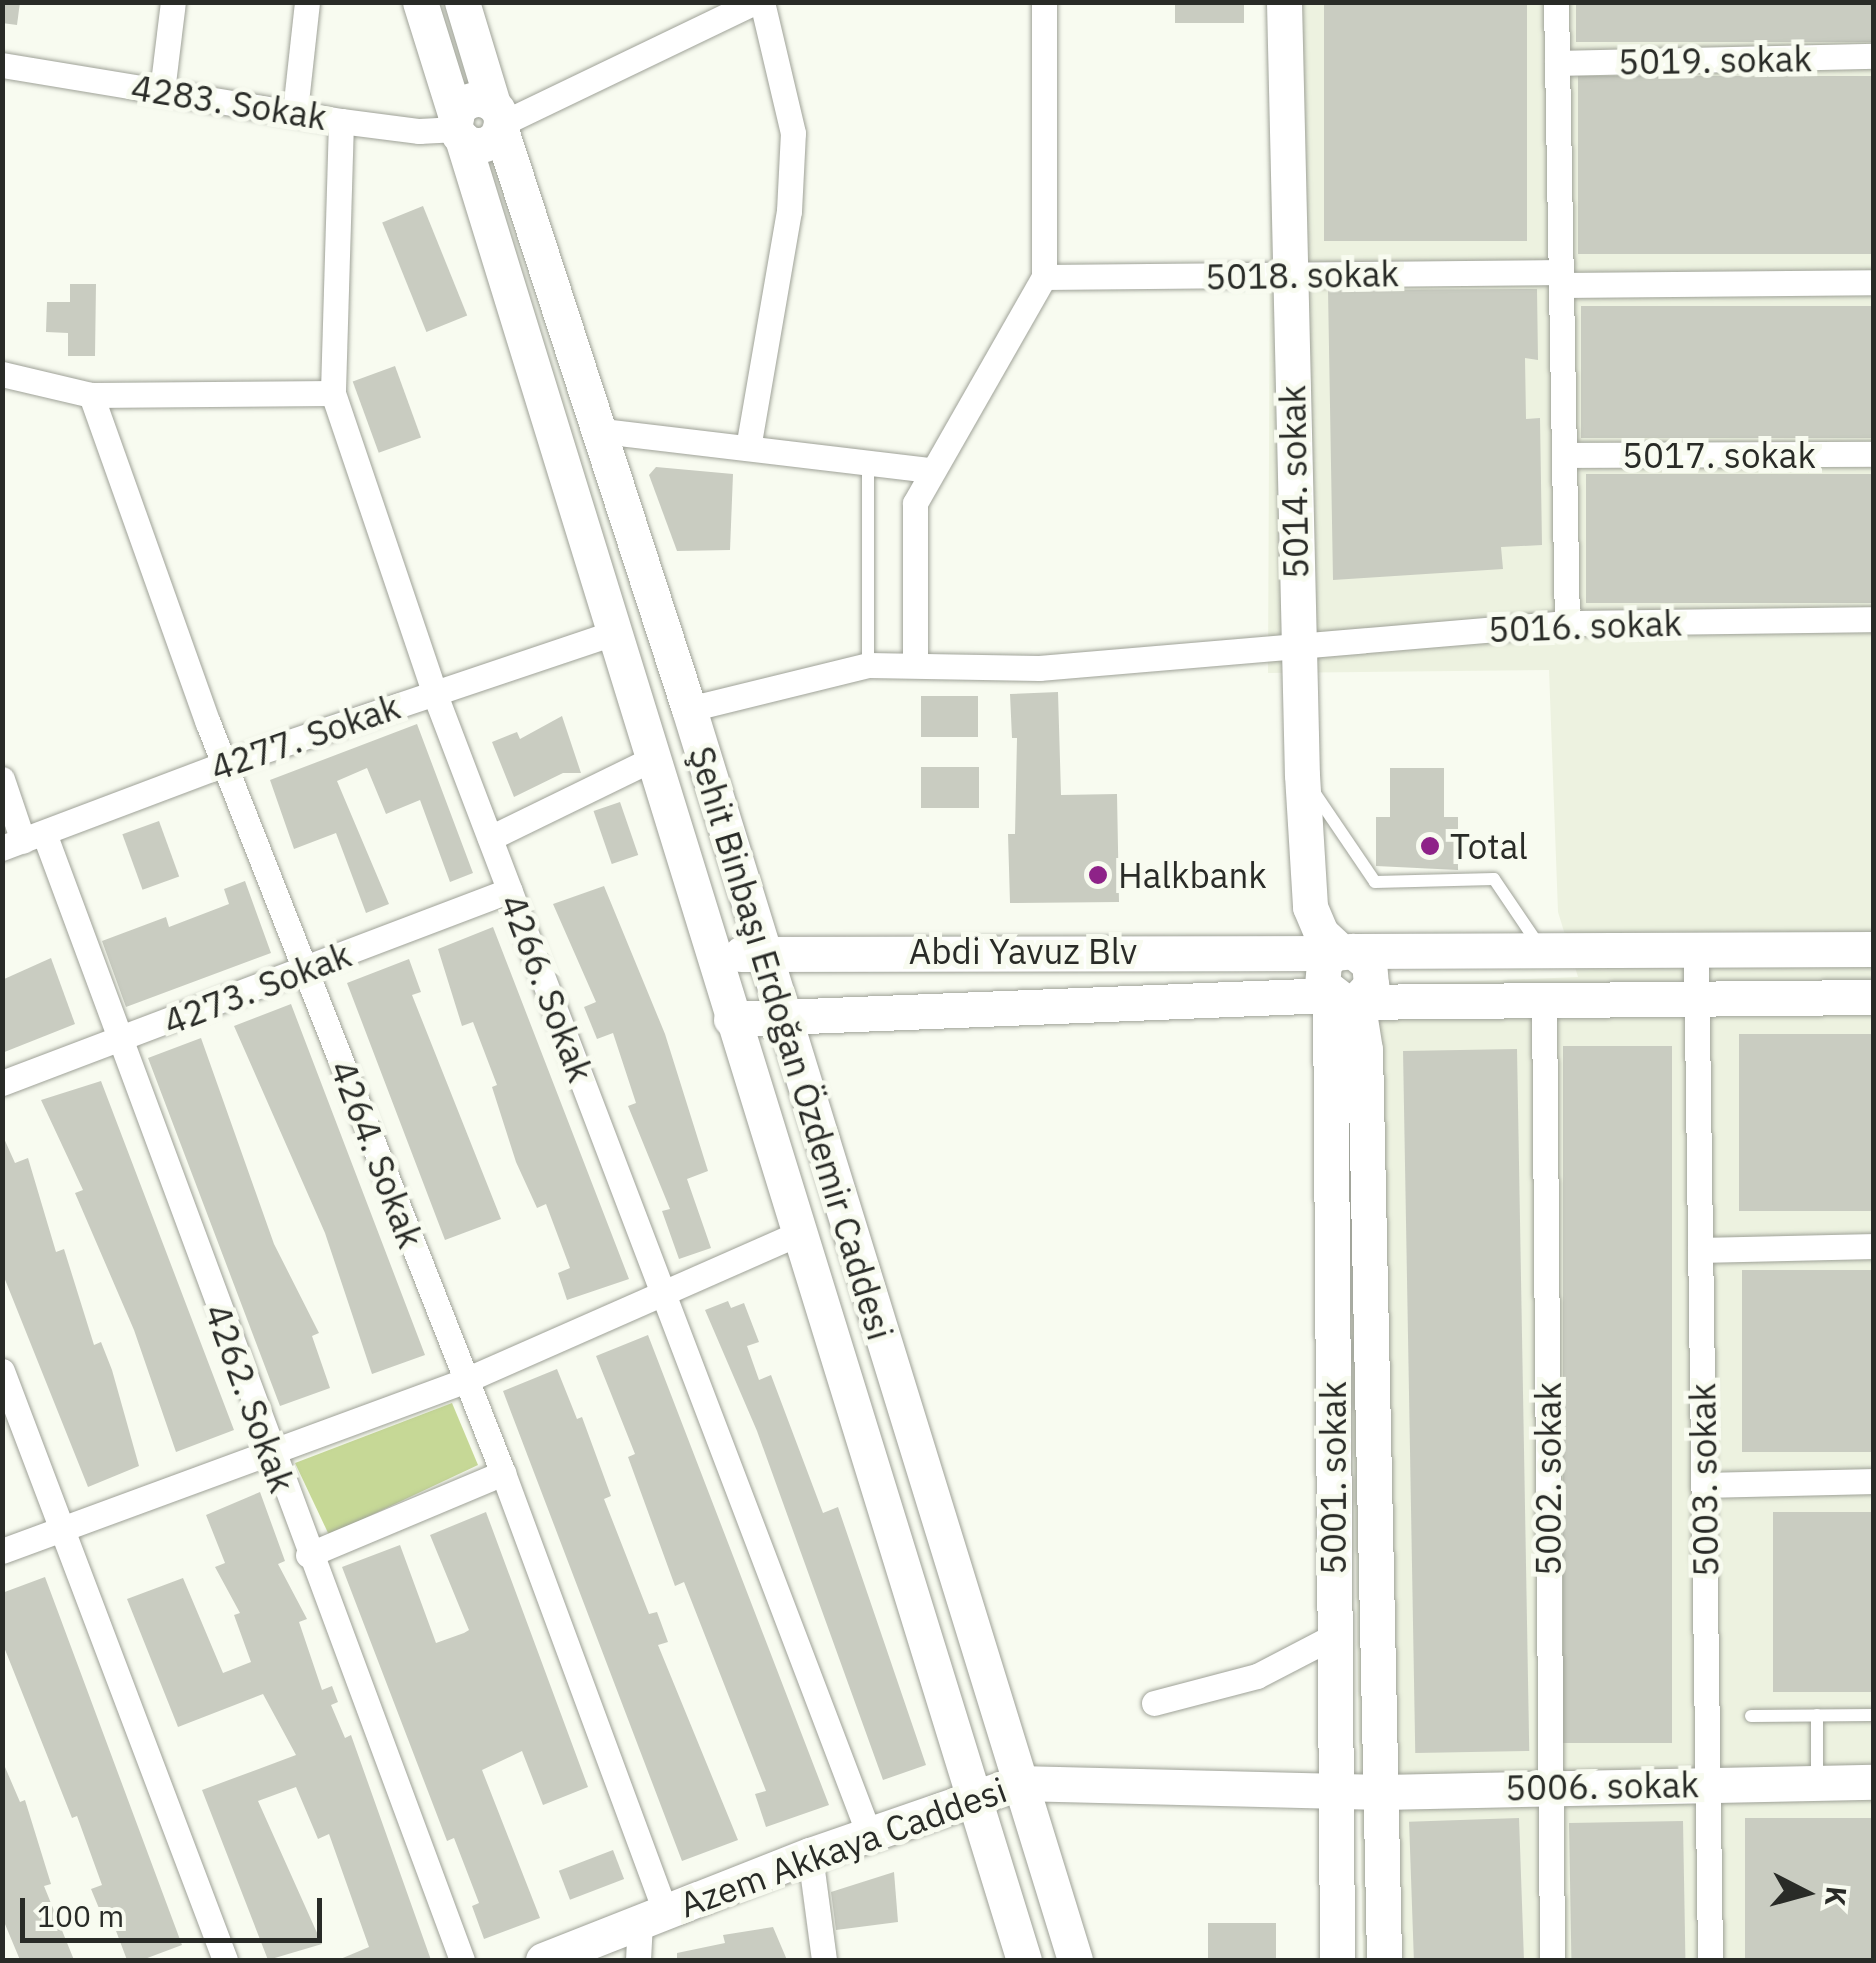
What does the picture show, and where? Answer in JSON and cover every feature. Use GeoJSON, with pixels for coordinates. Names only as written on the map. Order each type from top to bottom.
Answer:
{"type":"FeatureCollection","features":[{"type":"Feature","properties":{"kind":"main road","name":"Şehit Binbaşı Erdoğan Özdemir Caddesi"},"geometry":{"type":"LineString","coordinates":[[420,2],[611,634],[1024,1960]]}},
{"type":"Feature","properties":{"kind":"main road","name":"Şehit Binbaşı Erdoğan Özdemir Caddesi"},"geometry":{"type":"LineString","coordinates":[[462,2],[594,430],[689,709],[760,950],[1075,1960]]}},
{"type":"Feature","properties":{"kind":"main road","name":"5014. sokak"},"geometry":{"type":"LineString","coordinates":[[1284,2],[1297,643],[1310,907],[1321,933],[1343,952]]}},
{"type":"Feature","properties":{"kind":"main road"},"geometry":{"type":"LineString","coordinates":[[458,128],[470,100],[498,115]]}},
{"type":"Feature","properties":{"kind":"main road","name":"Abdi Yavuz Blv"},"geometry":{"type":"LineString","coordinates":[[712,960],[760,950],[1544,953],[1874,948]]}},
{"type":"Feature","properties":{"kind":"main road"},"geometry":{"type":"LineString","coordinates":[[1343,952],[1322,970],[1343,998]]}},
{"type":"Feature","properties":{"kind":"main road","name":"Abdi Yavuz Blv"},"geometry":{"type":"LineString","coordinates":[[731,1018],[782,1012],[1343,998],[1874,997]]}},
{"type":"Feature","properties":{"kind":"main road","name":"5001. sokak"},"geometry":{"type":"LineString","coordinates":[[1337,1960],[1332,1790],[1343,998]]}},
{"type":"Feature","properties":{"kind":"main road","name":"5001. sokak"},"geometry":{"type":"LineString","coordinates":[[1343,998],[1364,1050],[1384,1960]]}},
{"type":"Feature","properties":{"kind":"main road","name":"5006. sokak"},"geometry":{"type":"LineString","coordinates":[[1332,1790],[1874,1782]]}},
{"type":"Feature","properties":{"kind":"main road","name":"Azem Akkaya Caddesi"},"geometry":{"type":"LineString","coordinates":[[543,1960],[810,1854],[1018,1783],[1332,1790]]}},
{"type":"Feature","properties":{"kind":"street"},"geometry":{"type":"LineString","coordinates":[[162,91],[173,2]]}},
{"type":"Feature","properties":{"kind":"street"},"geometry":{"type":"LineString","coordinates":[[295,111],[307,2]]}},
{"type":"Feature","properties":{"kind":"street"},"geometry":{"type":"LineString","coordinates":[[498,115],[566,94],[754,2]]}},
{"type":"Feature","properties":{"kind":"street"},"geometry":{"type":"LineString","coordinates":[[748,448],[789,211],[793,133],[762,2]]}},
{"type":"Feature","properties":{"kind":"street"},"geometry":{"type":"LineString","coordinates":[[915,662],[915,503],[1044,277],[1044,2]]}},
{"type":"Feature","properties":{"kind":"street"},"geometry":{"type":"LineString","coordinates":[[1556,2],[1567,623]]}},
{"type":"Feature","properties":{"kind":"street","name":"5019. sokak"},"geometry":{"type":"LineString","coordinates":[[1558,63],[1874,56]]}},
{"type":"Feature","properties":{"kind":"street","name":"4283. Sokak"},"geometry":{"type":"LineString","coordinates":[[2,66],[341,121],[419,131],[458,128]]}},
{"type":"Feature","properties":{"kind":"street","name":"4266. Sokak"},"geometry":{"type":"LineString","coordinates":[[341,121],[334,393],[434,692],[868,1834]]}},
{"type":"Feature","properties":{"kind":"street","name":"5018. sokak"},"geometry":{"type":"LineString","coordinates":[[1044,277],[1290,275],[1874,282]]}},
{"type":"Feature","properties":{"kind":"street"},"geometry":{"type":"LineString","coordinates":[[2,374],[91,395],[334,393]]}},
{"type":"Feature","properties":{"kind":"street","name":"4264. Sokak"},"geometry":{"type":"LineString","coordinates":[[91,395],[224,764],[503,1473],[652,1916]]}},
{"type":"Feature","properties":{"kind":"street"},"geometry":{"type":"LineString","coordinates":[[594,430],[931,470]]}},
{"type":"Feature","properties":{"kind":"street","name":"5017. sokak"},"geometry":{"type":"LineString","coordinates":[[1564,455],[1874,454]]}},
{"type":"Feature","properties":{"kind":"street","name":"5016. sokak"},"geometry":{"type":"LineString","coordinates":[[689,709],[868,664],[915,662],[1039,668],[1297,643],[1567,623],[1874,618]]}},
{"type":"Feature","properties":{"kind":"street","name":"4277. Sokak"},"geometry":{"type":"LineString","coordinates":[[23,841],[224,764],[611,634]]}},
{"type":"Feature","properties":{"kind":"street"},"geometry":{"type":"LineString","coordinates":[[490,838],[650,760]]}},
{"type":"Feature","properties":{"kind":"street","name":"4262. Sokak"},"geometry":{"type":"LineString","coordinates":[[2,779],[23,841],[117,1043],[462,1960]]}},
{"type":"Feature","properties":{"kind":"street","name":"4273. Sokak"},"geometry":{"type":"LineString","coordinates":[[2,1083],[117,1043],[510,890]]}},
{"type":"Feature","properties":{"kind":"street","name":"5003. sokak"},"geometry":{"type":"LineString","coordinates":[[1696,952],[1710,1960]]}},
{"type":"Feature","properties":{"kind":"street","name":"5002. sokak"},"geometry":{"type":"LineString","coordinates":[[1544,998],[1552,1960]]}},
{"type":"Feature","properties":{"kind":"street"},"geometry":{"type":"LineString","coordinates":[[2,1551],[466,1380],[664,1297],[797,1234]]}},
{"type":"Feature","properties":{"kind":"street"},"geometry":{"type":"LineString","coordinates":[[1700,1250],[1874,1246]]}},
{"type":"Feature","properties":{"kind":"street"},"geometry":{"type":"LineString","coordinates":[[2,1370],[225,1960]]}},
{"type":"Feature","properties":{"kind":"street"},"geometry":{"type":"LineString","coordinates":[[308,1554],[503,1473]]}},
{"type":"Feature","properties":{"kind":"street"},"geometry":{"type":"LineString","coordinates":[[1704,1485],[1874,1481]]}},
{"type":"Feature","properties":{"kind":"street"},"geometry":{"type":"LineString","coordinates":[[1154,1703],[1257,1676],[1334,1636]]}},
{"type":"Feature","properties":{"kind":"street"},"geometry":{"type":"LineString","coordinates":[[810,1854],[824,1960]]}},
{"type":"Feature","properties":{"kind":"street"},"geometry":{"type":"LineString","coordinates":[[638,1960],[652,1916]]}},
{"type":"Feature","properties":{"kind":"lane"},"geometry":{"type":"LineString","coordinates":[[868,462],[868,664]]}},
{"type":"Feature","properties":{"kind":"lane"},"geometry":{"type":"LineString","coordinates":[[1302,775],[1376,882],[1494,880],[1544,953]]}},
{"type":"Feature","properties":{"kind":"lane"},"geometry":{"type":"LineString","coordinates":[[1817,1715],[1817,1783]]}},
{"type":"Feature","properties":{"kind":"lane"},"geometry":{"type":"LineString","coordinates":[[1751,1716],[1874,1715]]}},
{"type":"Feature","properties":{"kind":"shaded area"},"geometry":{"type":"Polygon","coordinates":[[[1271,3],[1873,3],[1873,1960],[1363,1960],[1346,1020],[1379,985],[1578,977],[1558,912],[1549,670],[1268,673],[1271,3]]]}},
{"type":"Feature","properties":{"kind":"green space"},"geometry":{"type":"Polygon","coordinates":[[[452,1403],[478,1465],[329,1535],[295,1463],[452,1403]]]}},
{"type":"Feature","properties":{"kind":"building"},"geometry":{"type":"Polygon","coordinates":[[[2,2],[20,2],[17,25],[2,23],[2,2]]]}},
{"type":"Feature","properties":{"kind":"building"},"geometry":{"type":"Polygon","coordinates":[[[1175,2],[1244,2],[1244,23],[1175,23],[1175,2]]]}},
{"type":"Feature","properties":{"kind":"building"},"geometry":{"type":"Polygon","coordinates":[[[1324,2],[1527,2],[1527,241],[1324,241],[1324,2]]]}},
{"type":"Feature","properties":{"kind":"building"},"geometry":{"type":"Polygon","coordinates":[[[1576,2],[1874,2],[1874,42],[1576,42],[1576,2]]]}},
{"type":"Feature","properties":{"kind":"building"},"geometry":{"type":"Polygon","coordinates":[[[1578,76],[1874,76],[1874,254],[1578,254],[1578,76]]]}},
{"type":"Feature","properties":{"kind":"building"},"geometry":{"type":"Polygon","coordinates":[[[423,206],[467,315],[426,332],[382,222],[423,206]]]}},
{"type":"Feature","properties":{"kind":"building"},"geometry":{"type":"Polygon","coordinates":[[[70,284],[96,284],[95,356],[68,356],[68,333],[46,332],[47,302],[70,302],[70,284]]]}},
{"type":"Feature","properties":{"kind":"building"},"geometry":{"type":"Polygon","coordinates":[[[1537,289],[1538,360],[1525,358],[1526,419],[1540,418],[1542,545],[1501,547],[1503,569],[1333,580],[1328,290],[1537,289]]]}},
{"type":"Feature","properties":{"kind":"building"},"geometry":{"type":"Polygon","coordinates":[[[1581,306],[1874,306],[1874,438],[1581,438],[1581,306]]]}},
{"type":"Feature","properties":{"kind":"building"},"geometry":{"type":"Polygon","coordinates":[[[395,366],[421,437],[379,453],[353,381],[395,366]]]}},
{"type":"Feature","properties":{"kind":"building"},"geometry":{"type":"Polygon","coordinates":[[[656,467],[733,474],[730,550],[677,551],[649,475],[656,467]]]}},
{"type":"Feature","properties":{"kind":"building"},"geometry":{"type":"Polygon","coordinates":[[[1586,474],[1874,474],[1874,603],[1586,603],[1586,474]]]}},
{"type":"Feature","properties":{"kind":"building"},"geometry":{"type":"Polygon","coordinates":[[[1058,692],[1061,795],[1117,794],[1119,902],[1010,903],[1008,834],[1015,834],[1017,738],[1012,738],[1010,694],[1058,692]]]}},
{"type":"Feature","properties":{"kind":"building"},"geometry":{"type":"Polygon","coordinates":[[[921,696],[978,696],[978,737],[921,737],[921,696]]]}},
{"type":"Feature","properties":{"kind":"building"},"geometry":{"type":"Polygon","coordinates":[[[562,716],[581,773],[563,773],[514,797],[492,742],[517,732],[520,739],[562,716]]]}},
{"type":"Feature","properties":{"kind":"building"},"geometry":{"type":"Polygon","coordinates":[[[417,724],[473,873],[450,882],[420,800],[386,814],[367,768],[337,781],[389,904],[366,913],[336,833],[294,849],[270,780],[417,724]]]}},
{"type":"Feature","properties":{"kind":"building"},"geometry":{"type":"Polygon","coordinates":[[[921,767],[979,767],[979,808],[921,808],[921,767]]]}},
{"type":"Feature","properties":{"kind":"building"},"geometry":{"type":"Polygon","coordinates":[[[1390,768],[1444,768],[1444,817],[1458,817],[1458,870],[1376,866],[1376,817],[1390,817],[1390,768]]]}},
{"type":"Feature","properties":{"kind":"building"},"geometry":{"type":"Polygon","coordinates":[[[620,802],[638,855],[612,864],[594,811],[620,802]]]}},
{"type":"Feature","properties":{"kind":"building"},"geometry":{"type":"Polygon","coordinates":[[[159,821],[179,876],[143,890],[122,834],[159,821]]]}},
{"type":"Feature","properties":{"kind":"building"},"geometry":{"type":"Polygon","coordinates":[[[245,881],[271,953],[126,1007],[102,941],[166,917],[169,927],[229,904],[224,889],[245,881]]]}},
{"type":"Feature","properties":{"kind":"building"},"geometry":{"type":"Polygon","coordinates":[[[604,886],[665,1034],[708,1171],[687,1179],[711,1248],[679,1259],[662,1211],[670,1209],[628,1106],[636,1103],[613,1033],[597,1039],[584,1007],[596,1002],[553,904],[604,886]]]}},
{"type":"Feature","properties":{"kind":"building"},"geometry":{"type":"Polygon","coordinates":[[[493,927],[629,1279],[567,1300],[558,1273],[570,1268],[546,1204],[537,1208],[516,1162],[492,1087],[497,1085],[473,1022],[462,1026],[438,949],[493,927]]]}},
{"type":"Feature","properties":{"kind":"building"},"geometry":{"type":"Polygon","coordinates":[[[51,958],[75,1024],[2,1053],[2,980],[51,958]]]}},
{"type":"Feature","properties":{"kind":"building"},"geometry":{"type":"Polygon","coordinates":[[[409,959],[421,992],[412,995],[501,1219],[445,1240],[347,983],[409,959]]]}},
{"type":"Feature","properties":{"kind":"building"},"geometry":{"type":"Polygon","coordinates":[[[291,1004],[425,1355],[372,1374],[325,1233],[234,1026],[291,1004]]]}},
{"type":"Feature","properties":{"kind":"building"},"geometry":{"type":"Polygon","coordinates":[[[1739,1034],[1874,1034],[1874,1211],[1739,1211],[1739,1034]]]}},
{"type":"Feature","properties":{"kind":"building"},"geometry":{"type":"Polygon","coordinates":[[[201,1038],[274,1244],[319,1333],[312,1336],[330,1388],[280,1406],[148,1058],[201,1038]]]}},
{"type":"Feature","properties":{"kind":"building"},"geometry":{"type":"Polygon","coordinates":[[[1563,1046],[1672,1046],[1672,1743],[1563,1743],[1563,1046]]]}},
{"type":"Feature","properties":{"kind":"building"},"geometry":{"type":"Polygon","coordinates":[[[1517,1049],[1529,1751],[1415,1753],[1403,1051],[1517,1049]]]}},
{"type":"Feature","properties":{"kind":"building"},"geometry":{"type":"Polygon","coordinates":[[[101,1081],[234,1430],[176,1452],[134,1330],[75,1193],[83,1190],[41,1100],[101,1081]]]}},
{"type":"Feature","properties":{"kind":"building"},"geometry":{"type":"Polygon","coordinates":[[[2,1134],[15,1163],[28,1158],[56,1252],[64,1249],[94,1345],[101,1342],[112,1370],[139,1466],[88,1487],[2,1272],[2,1134]]]}},
{"type":"Feature","properties":{"kind":"building"},"geometry":{"type":"Polygon","coordinates":[[[1742,1270],[1874,1270],[1874,1452],[1742,1452],[1742,1270]]]}},
{"type":"Feature","properties":{"kind":"building"},"geometry":{"type":"Polygon","coordinates":[[[728,1301],[731,1308],[744,1303],[759,1342],[747,1346],[759,1380],[771,1375],[823,1513],[838,1507],[926,1765],[883,1780],[757,1431],[705,1310],[728,1301]]]}},
{"type":"Feature","properties":{"kind":"building"},"geometry":{"type":"Polygon","coordinates":[[[648,1335],[829,1805],[766,1827],[755,1794],[766,1791],[684,1582],[675,1586],[628,1457],[635,1454],[596,1356],[648,1335]]]}},
{"type":"Feature","properties":{"kind":"building"},"geometry":{"type":"Polygon","coordinates":[[[557,1369],[577,1419],[582,1417],[611,1496],[604,1499],[649,1614],[657,1612],[668,1642],[658,1645],[738,1840],[682,1861],[503,1391],[557,1369]]]}},
{"type":"Feature","properties":{"kind":"building"},"geometry":{"type":"Polygon","coordinates":[[[260,1492],[285,1561],[278,1564],[307,1619],[299,1622],[322,1690],[332,1686],[338,1702],[331,1705],[345,1738],[351,1735],[431,1960],[338,1960],[369,1947],[329,1834],[318,1839],[296,1787],[258,1801],[322,1944],[268,1960],[202,1790],[296,1755],[263,1694],[178,1727],[127,1599],[183,1578],[223,1673],[251,1662],[234,1615],[240,1613],[215,1567],[225,1563],[206,1515],[260,1492]]]}},
{"type":"Feature","properties":{"kind":"building"},"geometry":{"type":"Polygon","coordinates":[[[486,1512],[588,1787],[543,1805],[522,1751],[482,1770],[540,1918],[484,1939],[472,1906],[479,1903],[454,1838],[447,1841],[342,1567],[400,1545],[436,1643],[464,1633],[469,1630],[430,1535],[486,1512]]]}},
{"type":"Feature","properties":{"kind":"building"},"geometry":{"type":"Polygon","coordinates":[[[1773,1512],[1874,1512],[1874,1692],[1773,1692],[1773,1512]]]}},
{"type":"Feature","properties":{"kind":"building"},"geometry":{"type":"Polygon","coordinates":[[[45,1577],[182,1945],[142,1960],[127,1960],[110,1915],[103,1918],[91,1889],[102,1885],[77,1816],[72,1818],[2,1642],[2,1593],[45,1577]]]}},
{"type":"Feature","properties":{"kind":"building"},"geometry":{"type":"Polygon","coordinates":[[[2,1760],[20,1802],[25,1800],[51,1884],[44,1886],[74,1960],[20,1960],[2,1917],[2,1760]]]}},
{"type":"Feature","properties":{"kind":"building"},"geometry":{"type":"Polygon","coordinates":[[[1519,1818],[1524,1960],[1414,1960],[1409,1822],[1519,1818]]]}},
{"type":"Feature","properties":{"kind":"building"},"geometry":{"type":"Polygon","coordinates":[[[1745,1818],[1874,1818],[1874,1960],[1745,1960],[1745,1818]]]}},
{"type":"Feature","properties":{"kind":"building"},"geometry":{"type":"Polygon","coordinates":[[[1683,1821],[1685,1960],[1571,1960],[1569,1823],[1683,1821]]]}},
{"type":"Feature","properties":{"kind":"building"},"geometry":{"type":"Polygon","coordinates":[[[613,1850],[624,1879],[570,1900],[559,1871],[613,1850]]]}},
{"type":"Feature","properties":{"kind":"building"},"geometry":{"type":"Polygon","coordinates":[[[894,1872],[898,1922],[836,1930],[831,1892],[894,1872]]]}},
{"type":"Feature","properties":{"kind":"building"},"geometry":{"type":"Polygon","coordinates":[[[1208,1923],[1276,1923],[1276,1960],[1208,1960],[1208,1923]]]}},
{"type":"Feature","properties":{"kind":"building"},"geometry":{"type":"Polygon","coordinates":[[[773,1927],[787,1960],[677,1960],[677,1953],[725,1943],[723,1935],[773,1927]]]}},
{"type":"Feature","properties":{"kind":"place","name":"Total"},"geometry":{"type":"Point","coordinates":[1430,846]}},
{"type":"Feature","properties":{"kind":"place","name":"Halkbank"},"geometry":{"type":"Point","coordinates":[1098,875]}}]}
